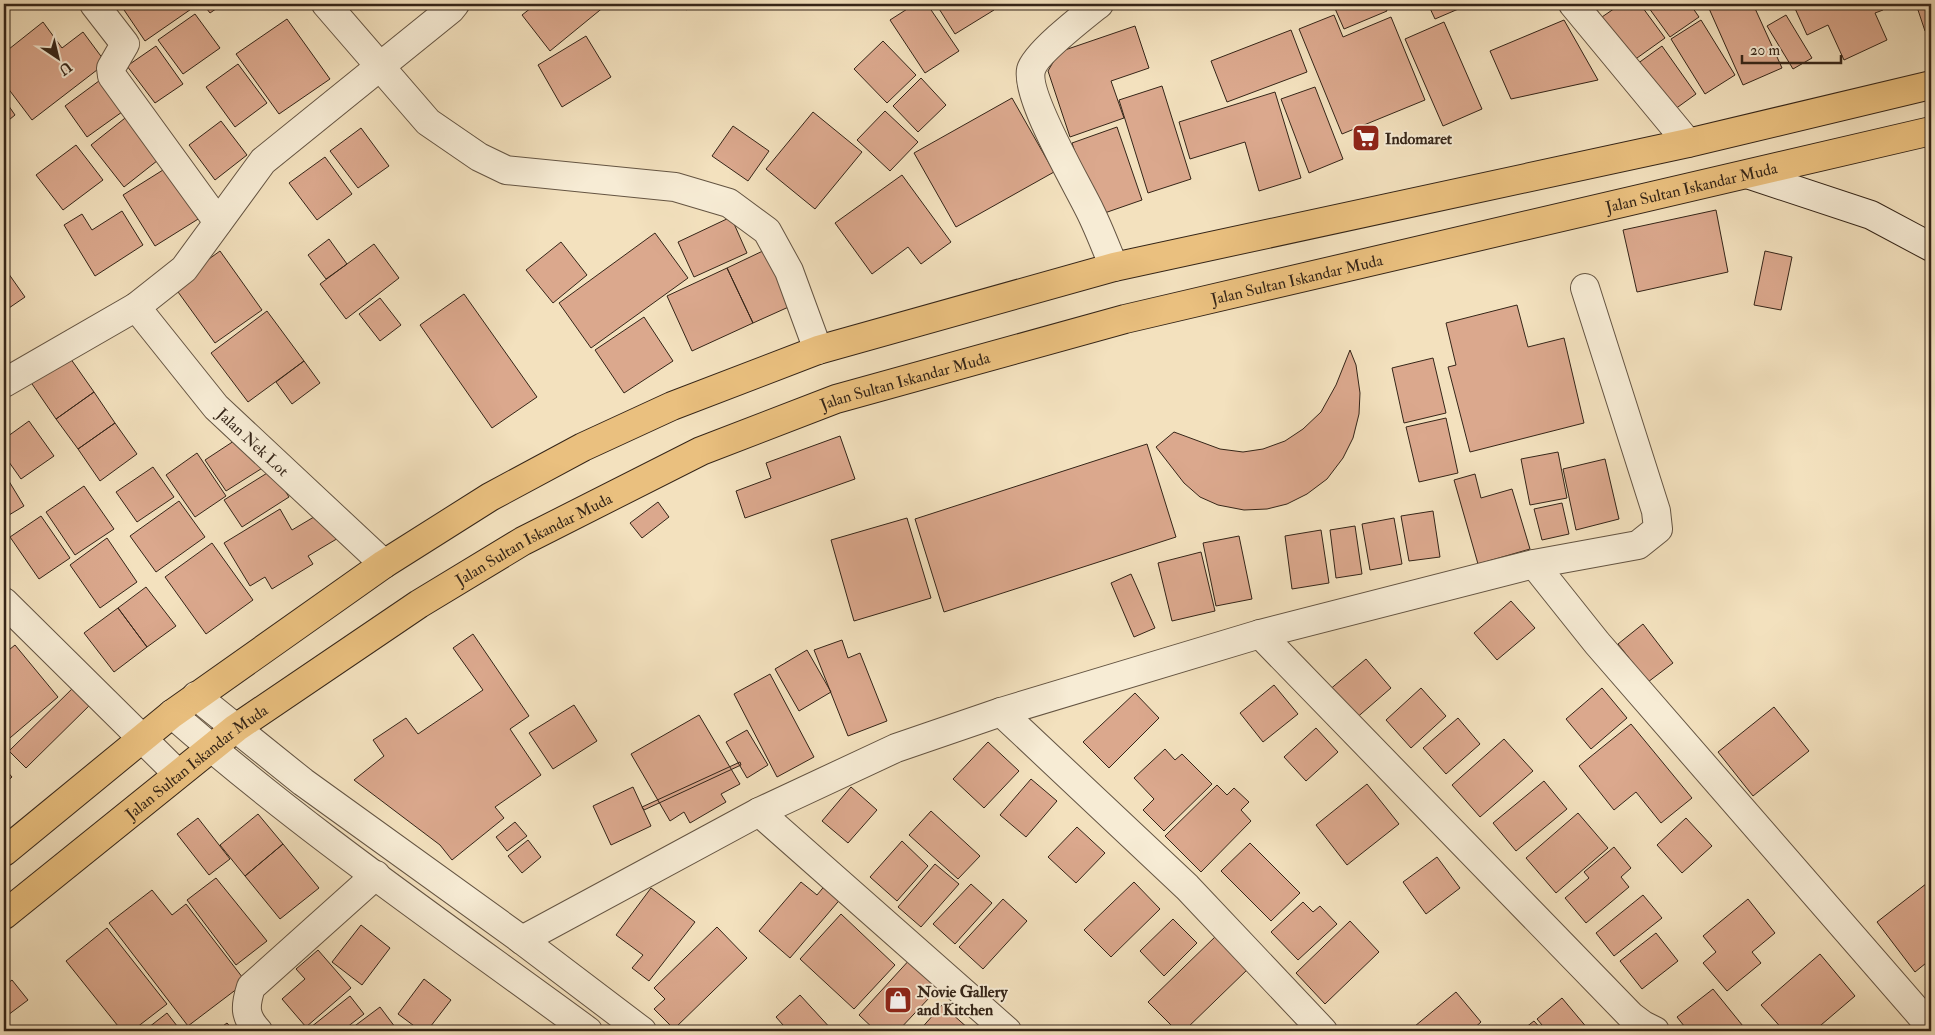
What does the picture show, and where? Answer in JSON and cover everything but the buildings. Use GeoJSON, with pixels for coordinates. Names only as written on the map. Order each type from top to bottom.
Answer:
{"type":"FeatureCollection","features":[{"type":"Feature","properties":{"kind":"highway"},"geometry":{"type":"LineString","coordinates":[[4,852],[172,714],[384,564],[490,497],[583,447],[672,406],[818,350],[1114,267],[1688,143],[1931,86]]}},
{"type":"Feature","properties":{"kind":"highway","name":"Jalan Sultan Iskandar Muda"},"geometry":{"type":"LineString","coordinates":[[4,915],[177,773],[236,728],[419,604],[523,541],[701,451],[836,399],[1125,319],[1750,175],[1931,131]]}},
{"type":"Feature","properties":{"kind":"street"},"geometry":{"type":"LineString","coordinates":[[94,4],[125,44],[111,68],[112,76],[218,222]]}},
{"type":"Feature","properties":{"kind":"street"},"geometry":{"type":"LineString","coordinates":[[326,4],[428,122],[479,157],[506,170],[675,187],[729,203],[767,231],[789,272],[818,350]]}},
{"type":"Feature","properties":{"kind":"street"},"geometry":{"type":"LineString","coordinates":[[4,383],[136,307],[184,269],[263,161],[455,4]]}},
{"type":"Feature","properties":{"kind":"street"},"geometry":{"type":"LineString","coordinates":[[1099,4],[1050,45],[1031,70],[1031,89],[1114,267]]}},
{"type":"Feature","properties":{"kind":"street"},"geometry":{"type":"LineString","coordinates":[[1573,4],[1688,143]]}},
{"type":"Feature","properties":{"kind":"street"},"geometry":{"type":"LineString","coordinates":[[1750,175],[1872,215],[1931,247]]}},
{"type":"Feature","properties":{"kind":"street"},"geometry":{"type":"LineString","coordinates":[[522,940],[759,812],[896,748],[1001,712],[1260,634],[1534,564],[1638,545],[1658,529],[1656,511],[1585,288]]}},
{"type":"Feature","properties":{"kind":"street","name":"Jalan Nek Lot"},"geometry":{"type":"LineString","coordinates":[[136,307],[216,407],[384,564]]}},
{"type":"Feature","properties":{"kind":"street"},"geometry":{"type":"LineString","coordinates":[[1534,564],[1597,643],[1931,1027]]}},
{"type":"Feature","properties":{"kind":"street"},"geometry":{"type":"LineString","coordinates":[[4,602],[177,773]]}},
{"type":"Feature","properties":{"kind":"street"},"geometry":{"type":"LineString","coordinates":[[1260,634],[1631,1016],[1655,1031]]}},
{"type":"Feature","properties":{"kind":"street"},"geometry":{"type":"LineString","coordinates":[[196,696],[303,782],[522,940],[642,1031]]}},
{"type":"Feature","properties":{"kind":"street"},"geometry":{"type":"LineString","coordinates":[[1001,712],[1187,887],[1323,1031]]}},
{"type":"Feature","properties":{"kind":"street"},"geometry":{"type":"LineString","coordinates":[[172,714],[210,748],[283,806],[588,1031]]}},
{"type":"Feature","properties":{"kind":"street"},"geometry":{"type":"LineString","coordinates":[[759,812],[1007,1031]]}},
{"type":"Feature","properties":{"kind":"street"},"geometry":{"type":"LineString","coordinates":[[258,1031],[250,1022],[246,1003],[252,987],[376,875]]}},
{"type":"Feature","properties":{"kind":"place","name":"Indomaret"},"geometry":{"type":"Point","coordinates":[1366,138]}},
{"type":"Feature","properties":{"kind":"place","name":"Novie Gallery and Kitchen"},"geometry":{"type":"Point","coordinates":[898,1000]}}]}
